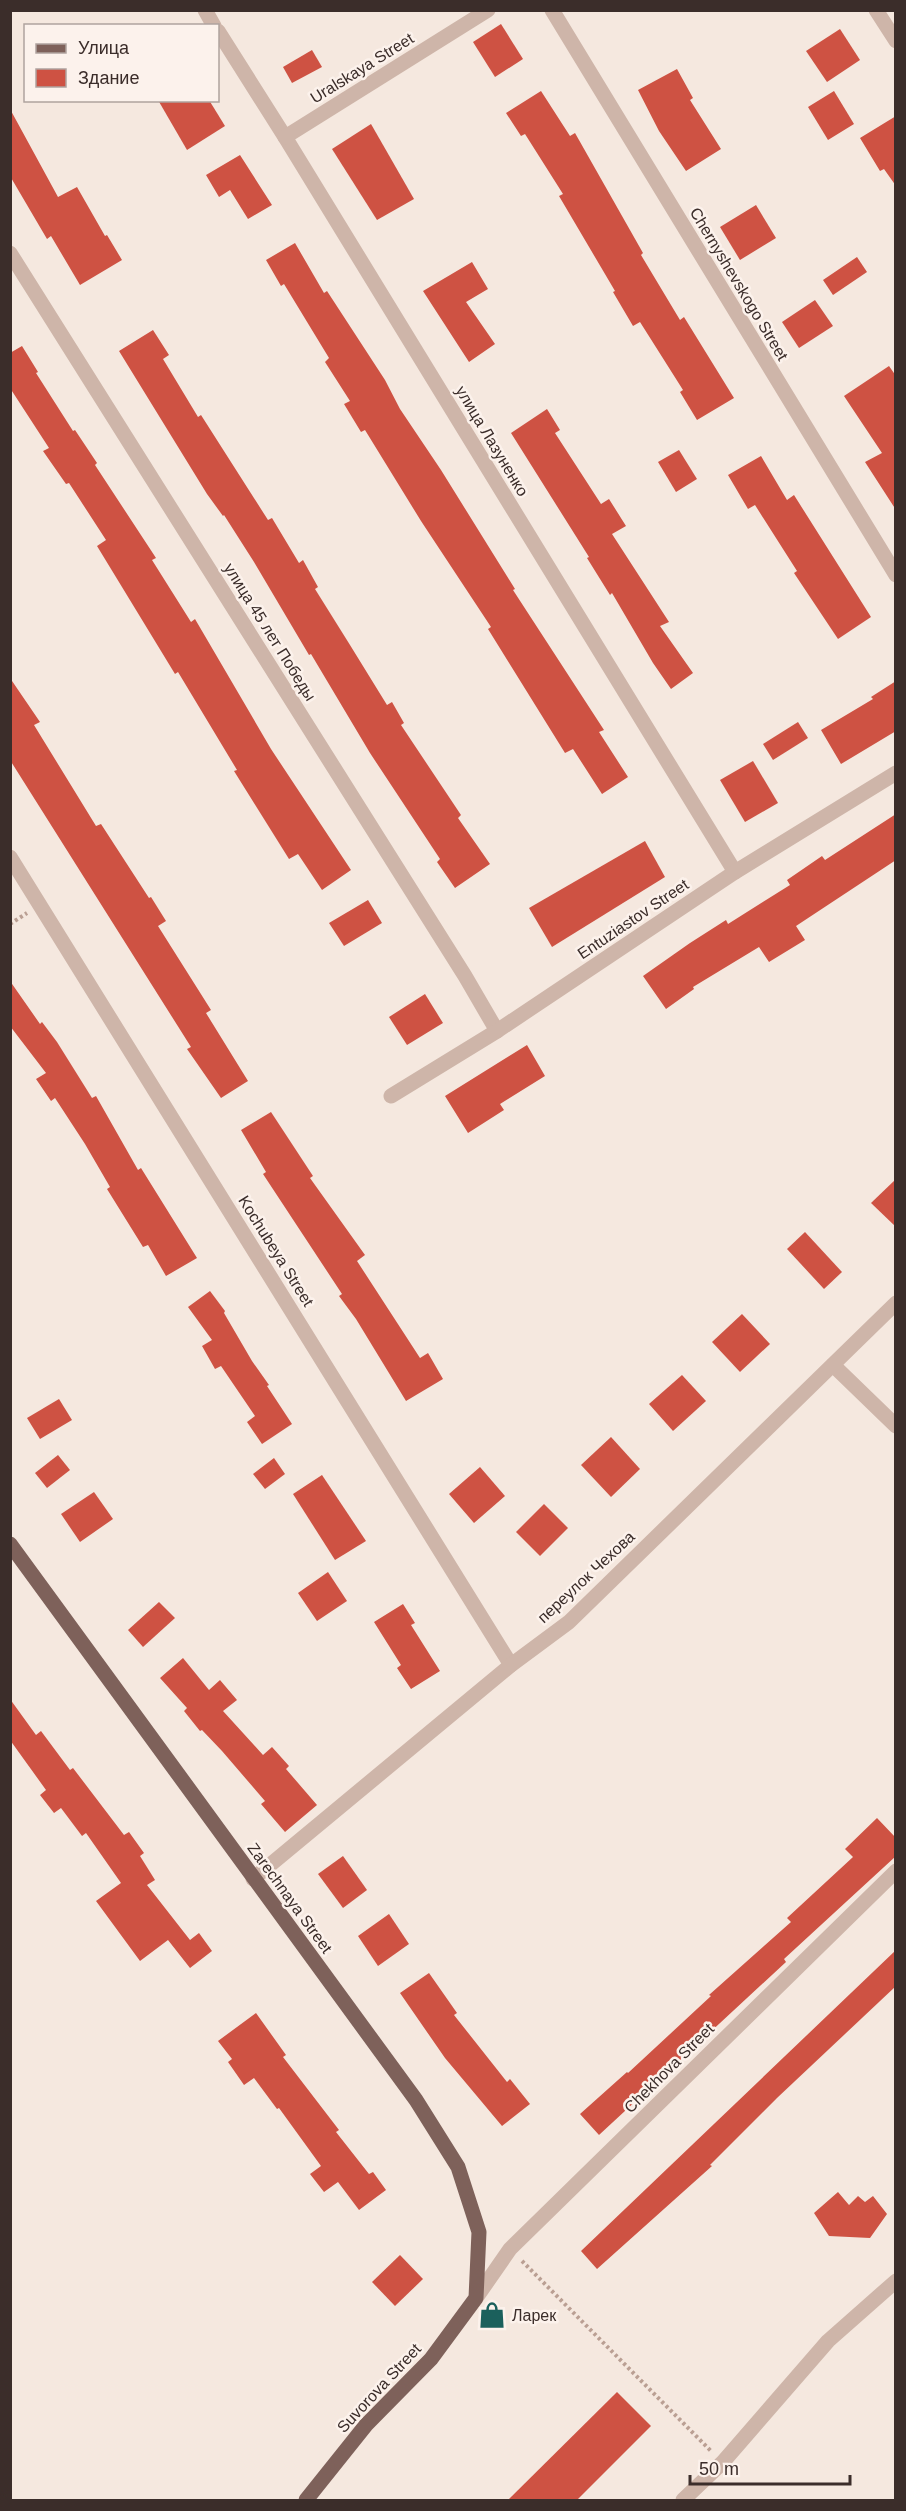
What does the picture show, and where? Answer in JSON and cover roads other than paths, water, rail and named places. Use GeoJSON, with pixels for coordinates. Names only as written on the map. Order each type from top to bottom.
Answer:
{"type":"FeatureCollection","features":[{"type":"Feature","properties":{"kind":"main road","name":"Zarechnaya Street"},"geometry":{"type":"LineString","coordinates":[[10,1544],[416,2100],[458,2167],[479,2232],[476,2298]]}},
{"type":"Feature","properties":{"kind":"main road","name":"Suvorova Street"},"geometry":{"type":"LineString","coordinates":[[306,2500],[366,2426],[431,2359],[476,2298]]}},
{"type":"Feature","properties":{"kind":"street"},"geometry":{"type":"LineString","coordinates":[[205,10],[213,24]]}},
{"type":"Feature","properties":{"kind":"street","name":"Uralskaya Street"},"geometry":{"type":"LineString","coordinates":[[285,137],[488,10]]}},
{"type":"Feature","properties":{"kind":"street","name":"Chernyshevskogo Street"},"geometry":{"type":"LineString","coordinates":[[552,10],[896,576]]}},
{"type":"Feature","properties":{"kind":"street"},"geometry":{"type":"LineString","coordinates":[[876,10],[896,41]]}},
{"type":"Feature","properties":{"kind":"street","name":"улица Лазуненко"},"geometry":{"type":"LineString","coordinates":[[219,33],[735,872]]}},
{"type":"Feature","properties":{"kind":"street","name":"улица 45 лет Победы"},"geometry":{"type":"LineString","coordinates":[[10,253],[465,976],[497,1031]]}},
{"type":"Feature","properties":{"kind":"street","name":"Entuziastov Street"},"geometry":{"type":"LineString","coordinates":[[391,1096],[497,1031],[735,872],[896,773]]}},
{"type":"Feature","properties":{"kind":"street","name":"Kochubeya Street"},"geometry":{"type":"LineString","coordinates":[[10,857],[511,1665]]}},
{"type":"Feature","properties":{"kind":"street","name":"переулок Чехова"},"geometry":{"type":"LineString","coordinates":[[253,1879],[511,1665],[568,1622],[896,1303]]}},
{"type":"Feature","properties":{"kind":"street"},"geometry":{"type":"LineString","coordinates":[[832,1365],[896,1426]]}},
{"type":"Feature","properties":{"kind":"street","name":"Chekhova Street"},"geometry":{"type":"LineString","coordinates":[[476,2298],[510,2249],[896,1871]]}},
{"type":"Feature","properties":{"kind":"street"},"geometry":{"type":"LineString","coordinates":[[683,2500],[723,2462],[828,2341],[896,2281]]}},
{"type":"Feature","properties":{"kind":"place","name":"Ларек"},"geometry":{"type":"Point","coordinates":[492,2315]}}]}
